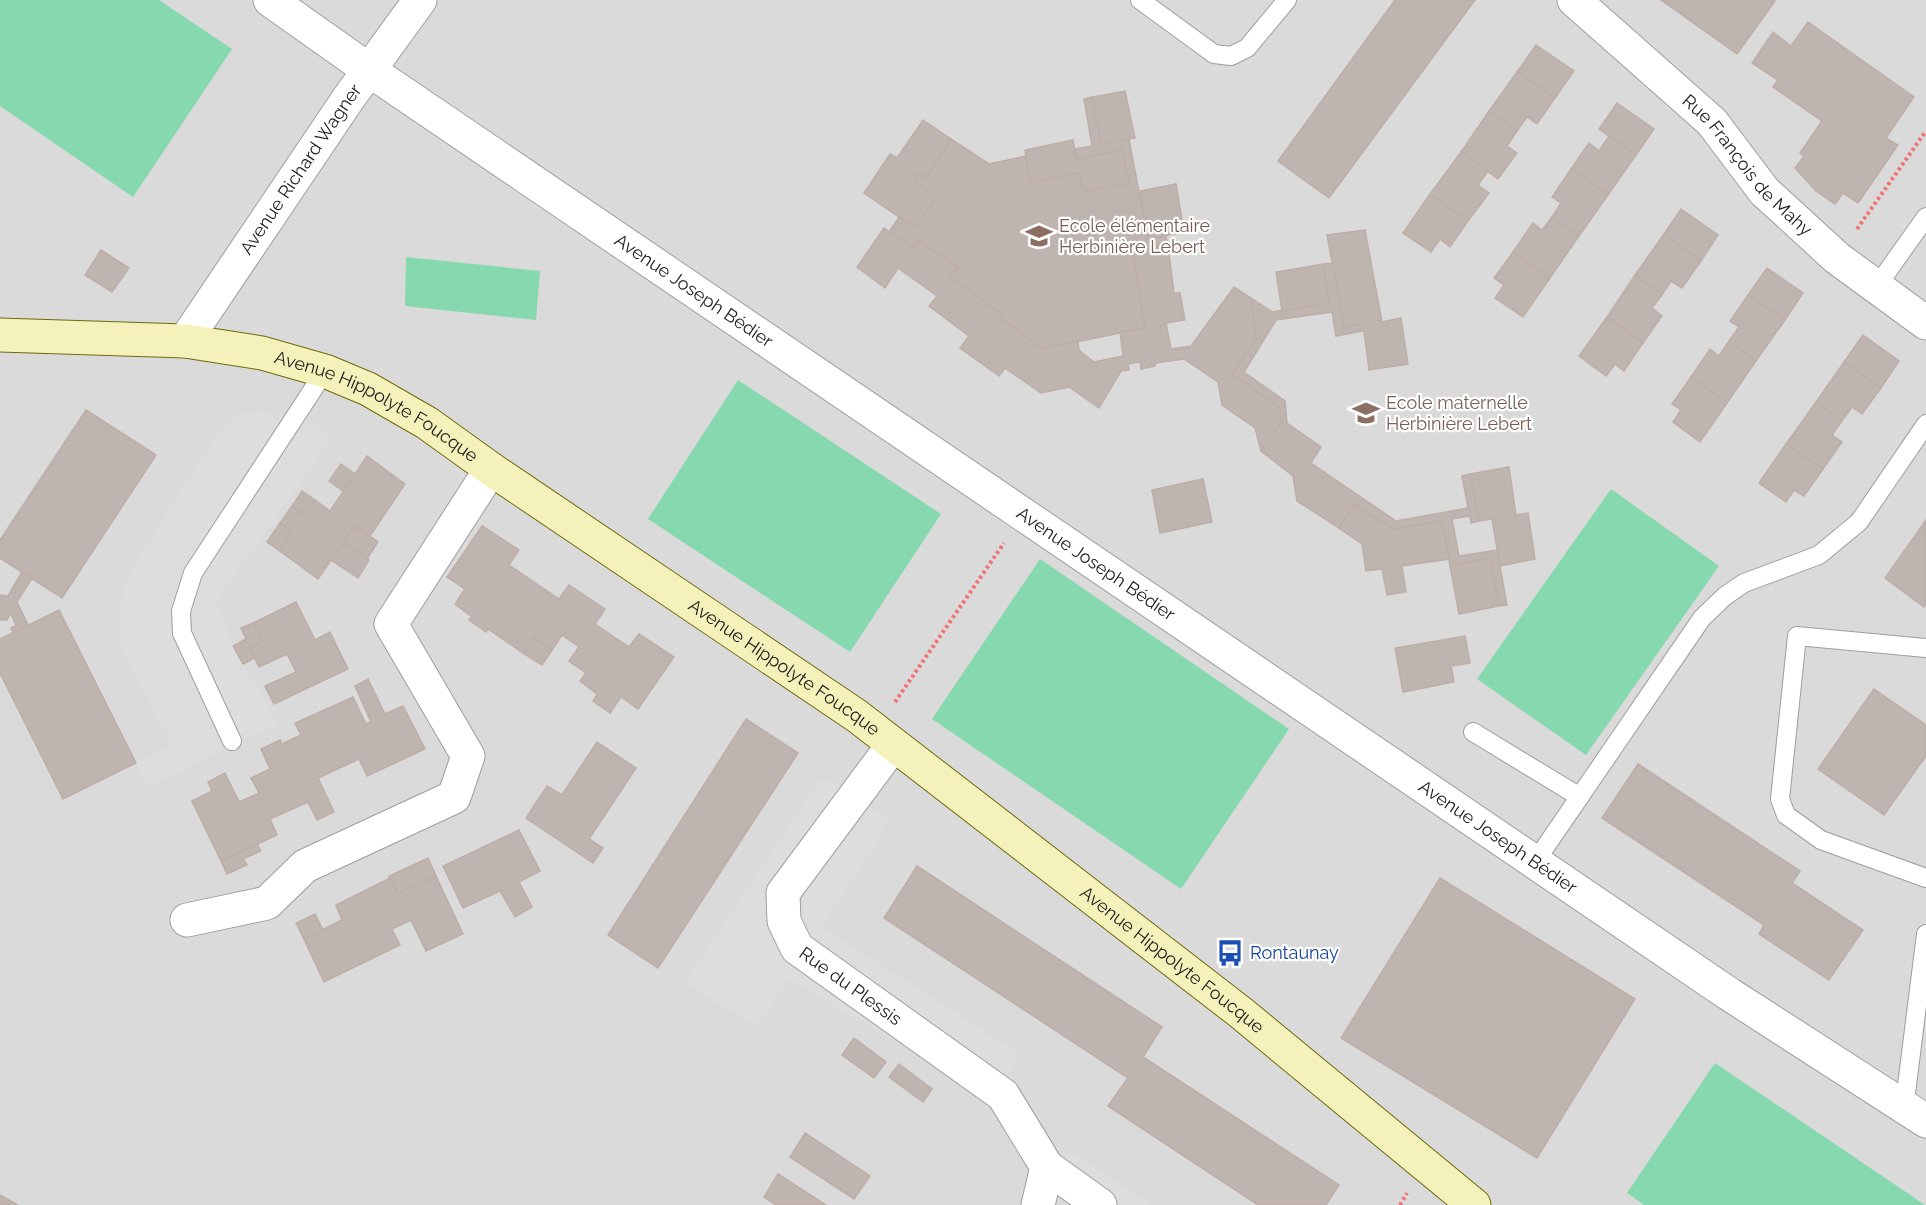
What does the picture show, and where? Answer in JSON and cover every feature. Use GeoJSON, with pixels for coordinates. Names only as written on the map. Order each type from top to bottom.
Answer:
{"type":"FeatureCollection","features":[{"type":"Feature","properties":{"kind":"street","name":"Avenue Joseph Bédier"},"geometry":{"type":"LineString","coordinates":[[270,0],[369,70],[1729,994],[1915,1115]]}},
{"type":"Feature","properties":{"kind":"street","name":"Avenue Richard Wagner"},"geometry":{"type":"LineString","coordinates":[[186,341],[348,99],[420,0]]}},
{"type":"Feature","properties":{"kind":"street","name":"Rue François de Mahy"},"geometry":{"type":"LineString","coordinates":[[1574,0],[1712,122],[1764,191],[1837,258],[1926,323]]}},
{"type":"Feature","properties":{"kind":"street","name":"Avenue Hippolyte Foucque"},"geometry":{"type":"LineString","coordinates":[[0,335],[186,341],[262,353],[324,371],[368,389],[427,423],[491,469],[825,694],[884,738],[1239,1012],[1474,1205]]}},
{"type":"Feature","properties":{"kind":"street"},"geometry":{"type":"LineString","coordinates":[[188,920],[267,903],[305,866],[454,797],[468,756],[391,624],[491,469]]}},
{"type":"Feature","properties":{"kind":"street","name":"Rue du Plessis"},"geometry":{"type":"LineString","coordinates":[[884,738],[783,893],[784,921],[797,948],[1003,1095],[1047,1167],[1100,1205]]}},
{"type":"Feature","properties":{"kind":"street"},"geometry":{"type":"LineString","coordinates":[[1038,1205],[1047,1167]]}},
{"type":"Feature","properties":{"kind":"lane"},"geometry":{"type":"LineString","coordinates":[[1140,0],[1214,54],[1231,56],[1246,48],[1287,0]]}},
{"type":"Feature","properties":{"kind":"lane"},"geometry":{"type":"LineString","coordinates":[[1877,286],[1926,217]]}},
{"type":"Feature","properties":{"kind":"lane"},"geometry":{"type":"LineString","coordinates":[[232,741],[182,633],[181,611],[193,573],[324,371]]}},
{"type":"Feature","properties":{"kind":"lane"},"geometry":{"type":"LineString","coordinates":[[1535,862],[1702,618],[1725,596],[1744,583],[1819,555],[1859,522],[1926,424]]}},
{"type":"Feature","properties":{"kind":"lane"},"geometry":{"type":"LineString","coordinates":[[1926,648],[1797,636],[1780,799],[1786,816],[1821,840],[1926,878]]}},
{"type":"Feature","properties":{"kind":"lane"},"geometry":{"type":"LineString","coordinates":[[1473,732],[1580,797]]}},
{"type":"Feature","properties":{"kind":"lane"},"geometry":{"type":"LineString","coordinates":[[1915,1115],[1926,934]]}},
{"type":"Feature","properties":{"kind":"path"},"geometry":{"type":"LineString","coordinates":[[1837,258],[1926,131]]}},
{"type":"Feature","properties":{"kind":"path"},"geometry":{"type":"LineString","coordinates":[[884,738],[1024,516]]}},
{"type":"Feature","properties":{"kind":"shaded area"},"geometry":{"type":"Polygon","coordinates":[[[0,0],[1926,0],[1926,1205],[0,1205],[0,0]]]}},
{"type":"Feature","properties":{"kind":"shaded area"},"geometry":{"type":"Polygon","coordinates":[[[257,411],[314,424],[330,440],[216,601],[233,646],[278,724],[149,786],[136,763],[172,744],[121,648],[119,606],[129,576],[200,459],[233,416],[257,411]]]}},
{"type":"Feature","properties":{"kind":"shaded area"},"geometry":{"type":"Polygon","coordinates":[[[822,777],[888,817],[874,848],[821,926],[1021,1055],[991,1098],[788,978],[757,1027],[684,983],[822,777]]]}},
{"type":"Feature","properties":{"kind":"shaded area"},"geometry":{"type":"Polygon","coordinates":[[[1070,1151],[1151,1205],[1077,1205],[1052,1177],[1070,1151]]]}},
{"type":"Feature","properties":{"kind":"green space"},"geometry":{"type":"Polygon","coordinates":[[[0,0],[159,0],[232,49],[133,197],[0,106],[0,0]]]}},
{"type":"Feature","properties":{"kind":"green space"},"geometry":{"type":"Polygon","coordinates":[[[406,257],[540,271],[536,320],[405,306],[406,257]]]}},
{"type":"Feature","properties":{"kind":"green space"},"geometry":{"type":"Polygon","coordinates":[[[738,380],[941,514],[850,652],[648,519],[738,380]]]}},
{"type":"Feature","properties":{"kind":"green space"},"geometry":{"type":"Polygon","coordinates":[[[1611,489],[1719,566],[1586,755],[1477,679],[1611,489]]]}},
{"type":"Feature","properties":{"kind":"green space"},"geometry":{"type":"Polygon","coordinates":[[[1040,559],[1289,729],[1181,889],[932,719],[1040,559]]]}},
{"type":"Feature","properties":{"kind":"green space"},"geometry":{"type":"Polygon","coordinates":[[[1715,1063],[1925,1205],[1644,1205],[1627,1193],[1715,1063]]]}},
{"type":"Feature","properties":{"kind":"building"},"geometry":{"type":"Polygon","coordinates":[[[1395,0],[1475,0],[1329,198],[1278,161],[1395,0]]]}},
{"type":"Feature","properties":{"kind":"building"},"geometry":{"type":"Polygon","coordinates":[[[1661,0],[1774,0],[1775,1],[1737,54],[1661,0]]]}},
{"type":"Feature","properties":{"kind":"building"},"geometry":{"type":"Polygon","coordinates":[[[1808,22],[1914,97],[1886,138],[1898,145],[1858,203],[1843,193],[1835,204],[1816,191],[1795,168],[1804,156],[1800,153],[1822,121],[1773,87],[1778,80],[1752,63],[1773,32],[1791,46],[1808,22]]]}},
{"type":"Feature","properties":{"kind":"building"},"geometry":{"type":"Polygon","coordinates":[[[1536,45],[1574,71],[1555,98],[1517,72],[1536,45]]]}},
{"type":"Feature","properties":{"kind":"building"},"geometry":{"type":"Polygon","coordinates":[[[1517,72],[1555,98],[1537,124],[1527,117],[1517,131],[1489,111],[1517,72]]]}},
{"type":"Feature","properties":{"kind":"building"},"geometry":{"type":"Polygon","coordinates":[[[1125,91],[1135,138],[1101,144],[1092,97],[1125,91]]]}},
{"type":"Feature","properties":{"kind":"building"},"geometry":{"type":"Polygon","coordinates":[[[1092,97],[1101,144],[1129,139],[1148,239],[1166,236],[1168,245],[1133,252],[1145,328],[1042,349],[1002,319],[1004,316],[949,276],[957,267],[918,240],[913,248],[889,232],[899,217],[915,228],[937,197],[914,181],[918,173],[926,178],[951,139],[989,164],[1026,156],[1030,182],[1079,173],[1083,192],[1129,183],[1122,150],[1076,159],[1074,149],[1092,146],[1084,99],[1092,97]]]}},
{"type":"Feature","properties":{"kind":"building"},"geometry":{"type":"Polygon","coordinates":[[[1617,103],[1654,129],[1636,155],[1599,129],[1617,103]]]}},
{"type":"Feature","properties":{"kind":"building"},"geometry":{"type":"Polygon","coordinates":[[[1489,111],[1517,131],[1507,146],[1517,153],[1498,179],[1461,152],[1489,111]]]}},
{"type":"Feature","properties":{"kind":"building"},"geometry":{"type":"Polygon","coordinates":[[[923,120],[951,139],[926,178],[918,173],[914,181],[937,197],[915,228],[864,193],[890,154],[897,158],[923,120]]]}},
{"type":"Feature","properties":{"kind":"building"},"geometry":{"type":"Polygon","coordinates":[[[1609,136],[1636,155],[1608,195],[1571,169],[1589,143],[1599,151],[1609,136]]]}},
{"type":"Feature","properties":{"kind":"building"},"geometry":{"type":"Polygon","coordinates":[[[1073,140],[1076,159],[1122,150],[1129,183],[1083,192],[1079,173],[1030,182],[1025,150],[1073,140]]]}},
{"type":"Feature","properties":{"kind":"building"},"geometry":{"type":"Polygon","coordinates":[[[1461,152],[1488,171],[1478,185],[1489,193],[1468,221],[1430,194],[1461,152]]]}},
{"type":"Feature","properties":{"kind":"building"},"geometry":{"type":"Polygon","coordinates":[[[1571,169],[1608,195],[1579,236],[1552,217],[1561,203],[1552,197],[1571,169]]]}},
{"type":"Feature","properties":{"kind":"building"},"geometry":{"type":"Polygon","coordinates":[[[1176,184],[1184,232],[1148,239],[1140,191],[1176,184]]]}},
{"type":"Feature","properties":{"kind":"building"},"geometry":{"type":"Polygon","coordinates":[[[1430,194],[1468,221],[1450,247],[1440,239],[1431,252],[1403,233],[1430,194]]]}},
{"type":"Feature","properties":{"kind":"building"},"geometry":{"type":"Polygon","coordinates":[[[1681,209],[1718,235],[1701,261],[1664,234],[1681,209]]]}},
{"type":"Feature","properties":{"kind":"building"},"geometry":{"type":"Polygon","coordinates":[[[1552,217],[1579,236],[1550,278],[1513,252],[1533,223],[1542,230],[1552,217]]]}},
{"type":"Feature","properties":{"kind":"building"},"geometry":{"type":"Polygon","coordinates":[[[884,228],[913,248],[918,240],[957,267],[949,276],[1004,316],[1002,319],[1042,349],[1078,341],[1079,350],[1094,362],[1123,356],[1120,332],[1145,328],[1133,252],[1168,245],[1174,293],[1180,293],[1185,320],[1166,323],[1171,349],[1191,346],[1234,287],[1251,298],[1256,339],[1232,374],[1280,408],[1280,424],[1261,451],[1255,428],[1222,405],[1218,382],[1184,359],[1155,363],[1155,366],[1141,369],[1140,362],[1128,364],[1129,370],[1121,371],[1099,408],[1069,387],[1041,393],[1005,368],[999,376],[960,348],[969,336],[929,306],[937,296],[898,268],[885,288],[857,267],[884,228]]]}},
{"type":"Feature","properties":{"kind":"building"},"geometry":{"type":"Polygon","coordinates":[[[1365,230],[1382,322],[1401,318],[1408,364],[1369,370],[1363,324],[1344,327],[1327,235],[1365,230]]]}},
{"type":"Feature","properties":{"kind":"building"},"geometry":{"type":"Polygon","coordinates":[[[1664,234],[1701,261],[1682,288],[1671,281],[1662,295],[1635,275],[1664,234]]]}},
{"type":"Feature","properties":{"kind":"building"},"geometry":{"type":"Polygon","coordinates":[[[101,250],[129,268],[112,292],[85,275],[101,250]]]}},
{"type":"Feature","properties":{"kind":"building"},"geometry":{"type":"Polygon","coordinates":[[[1513,252],[1550,278],[1523,317],[1495,298],[1504,285],[1494,278],[1513,252]]]}},
{"type":"Feature","properties":{"kind":"building"},"geometry":{"type":"Polygon","coordinates":[[[1333,263],[1344,327],[1363,324],[1363,331],[1336,336],[1332,312],[1276,320],[1244,372],[1285,401],[1287,423],[1321,447],[1311,463],[1396,521],[1468,508],[1462,476],[1470,474],[1479,521],[1471,523],[1470,516],[1452,519],[1459,556],[1497,550],[1507,605],[1499,606],[1490,558],[1450,566],[1442,521],[1394,529],[1354,505],[1339,528],[1297,501],[1293,476],[1261,451],[1280,424],[1280,408],[1232,374],[1256,339],[1251,298],[1272,312],[1329,303],[1323,264],[1333,263]]]}},
{"type":"Feature","properties":{"kind":"building"},"geometry":{"type":"Polygon","coordinates":[[[1323,264],[1329,303],[1282,311],[1276,272],[1323,264]]]}},
{"type":"Feature","properties":{"kind":"building"},"geometry":{"type":"Polygon","coordinates":[[[1767,268],[1803,293],[1785,320],[1748,295],[1767,268]]]}},
{"type":"Feature","properties":{"kind":"building"},"geometry":{"type":"Polygon","coordinates":[[[1635,275],[1662,295],[1652,308],[1662,316],[1643,343],[1607,317],[1635,275]]]}},
{"type":"Feature","properties":{"kind":"building"},"geometry":{"type":"Polygon","coordinates":[[[1748,295],[1785,320],[1756,361],[1729,341],[1739,327],[1730,321],[1748,295]]]}},
{"type":"Feature","properties":{"kind":"building"},"geometry":{"type":"Polygon","coordinates":[[[1607,317],[1643,343],[1624,371],[1615,364],[1606,376],[1579,356],[1607,317]]]}},
{"type":"Feature","properties":{"kind":"building"},"geometry":{"type":"Polygon","coordinates":[[[1863,335],[1899,361],[1881,388],[1844,362],[1863,335]]]}},
{"type":"Feature","properties":{"kind":"building"},"geometry":{"type":"Polygon","coordinates":[[[1729,341],[1756,361],[1727,403],[1691,377],[1710,349],[1719,356],[1729,341]]]}},
{"type":"Feature","properties":{"kind":"building"},"geometry":{"type":"Polygon","coordinates":[[[1844,362],[1881,388],[1862,414],[1852,407],[1842,421],[1816,402],[1844,362]]]}},
{"type":"Feature","properties":{"kind":"building"},"geometry":{"type":"Polygon","coordinates":[[[1691,377],[1727,403],[1700,442],[1673,422],[1681,410],[1672,404],[1691,377]]]}},
{"type":"Feature","properties":{"kind":"building"},"geometry":{"type":"Polygon","coordinates":[[[1816,402],[1842,421],[1832,435],[1842,442],[1823,469],[1786,444],[1816,402]]]}},
{"type":"Feature","properties":{"kind":"building"},"geometry":{"type":"Polygon","coordinates":[[[86,410],[156,455],[62,598],[0,558],[0,540],[86,410]]]}},
{"type":"Feature","properties":{"kind":"building"},"geometry":{"type":"Polygon","coordinates":[[[1786,444],[1823,469],[1804,496],[1794,490],[1786,502],[1759,483],[1786,444]]]}},
{"type":"Feature","properties":{"kind":"building"},"geometry":{"type":"Polygon","coordinates":[[[367,456],[405,484],[370,536],[355,526],[318,579],[280,551],[292,532],[280,523],[292,506],[305,515],[315,500],[330,511],[367,456]]]}},
{"type":"Feature","properties":{"kind":"building"},"geometry":{"type":"Polygon","coordinates":[[[341,464],[355,474],[343,491],[329,481],[341,464]]]}},
{"type":"Feature","properties":{"kind":"building"},"geometry":{"type":"Polygon","coordinates":[[[1509,467],[1516,515],[1528,513],[1535,559],[1500,566],[1492,519],[1479,521],[1470,474],[1509,467]]]}},
{"type":"Feature","properties":{"kind":"building"},"geometry":{"type":"Polygon","coordinates":[[[1203,479],[1212,522],[1160,533],[1152,490],[1203,479]]]}},
{"type":"Feature","properties":{"kind":"building"},"geometry":{"type":"Polygon","coordinates":[[[302,491],[315,500],[305,515],[292,506],[302,491]]]}},
{"type":"Feature","properties":{"kind":"building"},"geometry":{"type":"Polygon","coordinates":[[[1354,505],[1394,529],[1442,521],[1449,559],[1402,566],[1406,592],[1387,595],[1382,569],[1366,571],[1362,544],[1339,528],[1354,505]]]}},
{"type":"Feature","properties":{"kind":"building"},"geometry":{"type":"Polygon","coordinates":[[[1926,520],[1926,604],[1924,607],[1885,578],[1926,520]]]}},
{"type":"Feature","properties":{"kind":"building"},"geometry":{"type":"Polygon","coordinates":[[[280,523],[292,532],[280,551],[267,542],[280,523]]]}},
{"type":"Feature","properties":{"kind":"building"},"geometry":{"type":"Polygon","coordinates":[[[355,526],[378,542],[367,559],[343,542],[355,526]]]}},
{"type":"Feature","properties":{"kind":"building"},"geometry":{"type":"Polygon","coordinates":[[[482,526],[519,550],[509,565],[559,599],[569,585],[605,609],[595,624],[629,647],[639,634],[674,657],[638,709],[621,697],[610,713],[593,701],[597,694],[580,681],[586,673],[569,661],[579,647],[562,635],[552,650],[533,638],[523,653],[488,629],[486,632],[469,620],[472,617],[455,604],[465,589],[447,577],[482,526]]]}},
{"type":"Feature","properties":{"kind":"building"},"geometry":{"type":"Polygon","coordinates":[[[343,542],[369,560],[358,578],[331,560],[343,542]]]}},
{"type":"Feature","properties":{"kind":"building"},"geometry":{"type":"Polygon","coordinates":[[[1490,558],[1499,606],[1459,614],[1450,566],[1490,558]]]}},
{"type":"Feature","properties":{"kind":"building"},"geometry":{"type":"Polygon","coordinates":[[[22,572],[32,578],[17,602],[28,625],[13,633],[11,628],[16,626],[11,613],[7,620],[0,620],[0,595],[8,596],[22,572]]]}},
{"type":"Feature","properties":{"kind":"building"},"geometry":{"type":"Polygon","coordinates":[[[296,602],[315,640],[330,632],[348,669],[274,704],[265,686],[296,672],[287,654],[259,667],[250,648],[262,642],[253,623],[296,602]]]}},
{"type":"Feature","properties":{"kind":"building"},"geometry":{"type":"Polygon","coordinates":[[[59,610],[136,763],[63,799],[0,673],[0,639],[59,610]]]}},
{"type":"Feature","properties":{"kind":"building"},"geometry":{"type":"Polygon","coordinates":[[[253,623],[262,642],[250,648],[255,658],[243,664],[233,646],[246,639],[241,628],[253,623]]]}},
{"type":"Feature","properties":{"kind":"building"},"geometry":{"type":"Polygon","coordinates":[[[1465,636],[1470,663],[1451,666],[1454,682],[1403,692],[1395,648],[1465,636]]]}},
{"type":"Feature","properties":{"kind":"building"},"geometry":{"type":"Polygon","coordinates":[[[533,638],[552,650],[542,665],[523,653],[533,638]]]}},
{"type":"Feature","properties":{"kind":"building"},"geometry":{"type":"Polygon","coordinates":[[[368,679],[385,714],[403,706],[425,749],[367,776],[359,759],[318,778],[334,812],[317,820],[308,802],[270,819],[277,835],[221,861],[192,801],[212,791],[208,782],[225,773],[239,802],[259,793],[251,778],[270,769],[261,749],[280,740],[282,744],[301,735],[295,723],[353,697],[366,724],[371,722],[355,686],[368,679]]]}},
{"type":"Feature","properties":{"kind":"building"},"geometry":{"type":"Polygon","coordinates":[[[1874,689],[1926,725],[1926,756],[1884,815],[1818,769],[1874,689]]]}},
{"type":"Feature","properties":{"kind":"building"},"geometry":{"type":"Polygon","coordinates":[[[746,719],[798,753],[658,968],[608,935],[746,719]]]}},
{"type":"Feature","properties":{"kind":"building"},"geometry":{"type":"Polygon","coordinates":[[[597,742],[636,768],[589,839],[603,848],[593,863],[526,818],[547,786],[562,795],[597,742]]]}},
{"type":"Feature","properties":{"kind":"building"},"geometry":{"type":"Polygon","coordinates":[[[1638,764],[1800,871],[1792,883],[1863,930],[1829,980],[1759,934],[1764,925],[1602,818],[1638,764]]]}},
{"type":"Feature","properties":{"kind":"building"},"geometry":{"type":"Polygon","coordinates":[[[519,830],[540,871],[519,882],[532,907],[515,917],[500,891],[463,908],[443,866],[519,830]]]}},
{"type":"Feature","properties":{"kind":"building"},"geometry":{"type":"Polygon","coordinates":[[[257,844],[261,851],[243,859],[247,865],[227,874],[221,861],[257,844]]]}},
{"type":"Feature","properties":{"kind":"building"},"geometry":{"type":"Polygon","coordinates":[[[428,858],[436,876],[398,894],[389,876],[428,858]]]}},
{"type":"Feature","properties":{"kind":"building"},"geometry":{"type":"Polygon","coordinates":[[[917,866],[1162,1027],[1143,1057],[1339,1185],[1326,1205],[1258,1205],[1108,1106],[1128,1078],[884,918],[917,866]]]}},
{"type":"Feature","properties":{"kind":"building"},"geometry":{"type":"Polygon","coordinates":[[[436,876],[463,934],[426,951],[411,920],[392,929],[400,945],[324,982],[304,939],[342,920],[336,905],[390,878],[398,894],[436,876]]]}},
{"type":"Feature","properties":{"kind":"building"},"geometry":{"type":"Polygon","coordinates":[[[1440,878],[1635,999],[1537,1158],[1341,1038],[1440,878]]]}},
{"type":"Feature","properties":{"kind":"building"},"geometry":{"type":"Polygon","coordinates":[[[315,914],[323,930],[304,939],[296,923],[315,914]]]}},
{"type":"Feature","properties":{"kind":"building"},"geometry":{"type":"Polygon","coordinates":[[[854,1038],[886,1062],[874,1078],[842,1055],[854,1038]]]}},
{"type":"Feature","properties":{"kind":"building"},"geometry":{"type":"Polygon","coordinates":[[[899,1064],[932,1089],[923,1102],[889,1077],[899,1064]]]}},
{"type":"Feature","properties":{"kind":"building"},"geometry":{"type":"Polygon","coordinates":[[[805,1133],[870,1176],[854,1199],[790,1157],[805,1133]]]}},
{"type":"Feature","properties":{"kind":"building"},"geometry":{"type":"Polygon","coordinates":[[[778,1174],[826,1205],[776,1205],[764,1197],[778,1174]]]}},
{"type":"Feature","properties":{"kind":"building"},"geometry":{"type":"Polygon","coordinates":[[[0,1195],[18,1205],[0,1205],[0,1195]]]}},
{"type":"Feature","properties":{"kind":"place","name":"Ecole élémentaire Herbinière Lebert"},"geometry":{"type":"Point","coordinates":[1039,236]}},
{"type":"Feature","properties":{"kind":"place","name":"Ecole maternelle Herbinière Lebert"},"geometry":{"type":"Point","coordinates":[1366,413]}},
{"type":"Feature","properties":{"kind":"place","name":"Rontaunay"},"geometry":{"type":"Point","coordinates":[1230,953]}}]}
